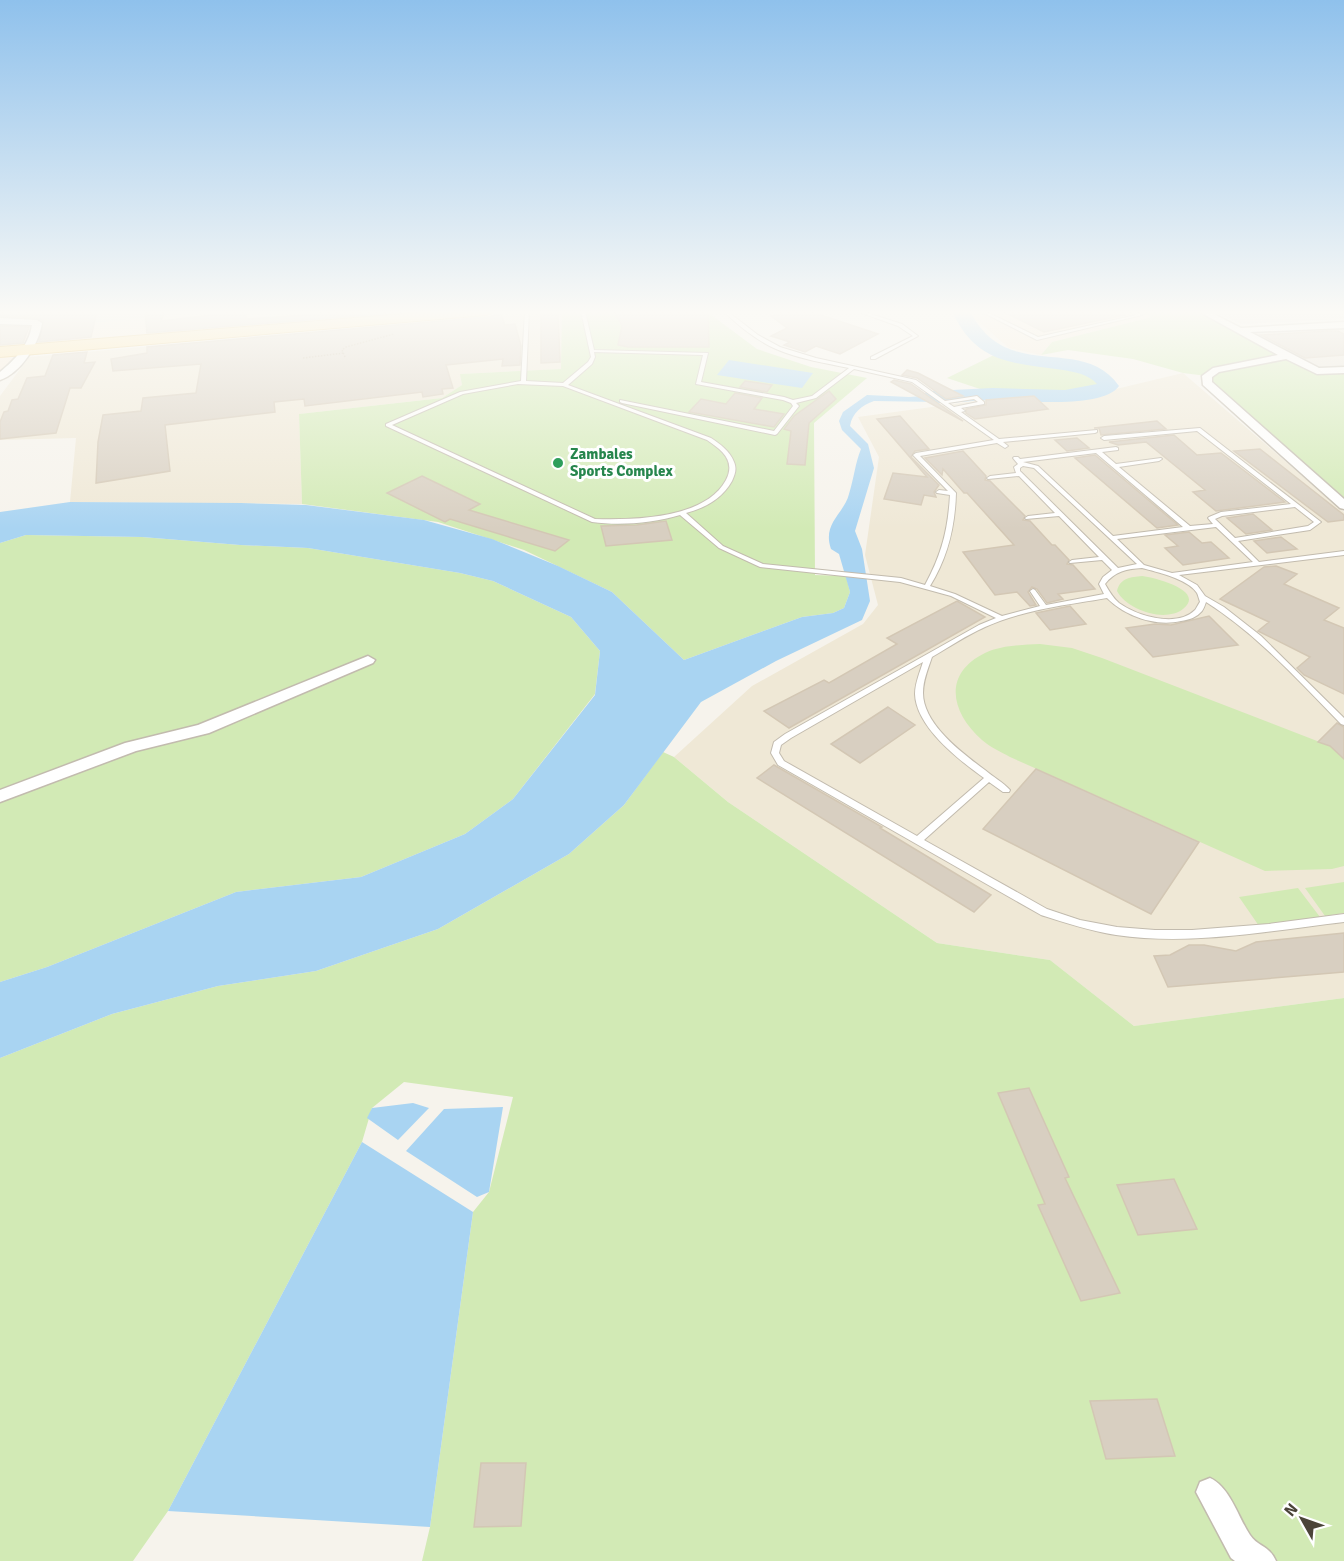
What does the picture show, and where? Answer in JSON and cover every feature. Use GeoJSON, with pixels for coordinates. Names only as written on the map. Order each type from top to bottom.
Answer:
{"type":"FeatureCollection","features":[{"type":"Feature","properties":{"kind":"street"},"geometry":{"type":"LineString","coordinates":[[1208,384],[1344,505]]}},
{"type":"Feature","properties":{"kind":"street"},"geometry":{"type":"LineString","coordinates":[[0,796],[131,747],[203,729],[368,660]]}},
{"type":"Feature","properties":{"kind":"street"},"geometry":{"type":"LineString","coordinates":[[1210,1492],[1240,1548],[1261,1561]]}},
{"type":"Feature","properties":{"kind":"lane"},"geometry":{"type":"LineString","coordinates":[[502,384],[462,393],[388,425],[586,518],[627,520],[682,513],[708,502],[725,489],[733,473],[733,466],[727,454],[715,442],[564,385],[548,384]]}},
{"type":"Feature","properties":{"kind":"lane"},"geometry":{"type":"LineString","coordinates":[[702,384],[793,402],[814,397],[832,384]]}},
{"type":"Feature","properties":{"kind":"lane"},"geometry":{"type":"LineString","coordinates":[[918,384],[1002,443]]}},
{"type":"Feature","properties":{"kind":"lane"},"geometry":{"type":"LineString","coordinates":[[594,396],[776,433],[796,406],[793,402]]}},
{"type":"Feature","properties":{"kind":"lane"},"geometry":{"type":"LineString","coordinates":[[945,402],[975,397],[982,403],[956,406],[971,418],[968,418]]}},
{"type":"Feature","properties":{"kind":"lane"},"geometry":{"type":"LineString","coordinates":[[1019,461],[1116,449],[1104,438],[1198,429],[1318,522],[1310,528],[1234,540]]}},
{"type":"Feature","properties":{"kind":"lane"},"geometry":{"type":"LineString","coordinates":[[928,585],[940,563],[952,527],[953,493],[916,455],[1095,431]]}},
{"type":"Feature","properties":{"kind":"lane"},"geometry":{"type":"LineString","coordinates":[[1097,451],[1188,528]]}},
{"type":"Feature","properties":{"kind":"lane"},"geometry":{"type":"LineString","coordinates":[[1114,466],[1159,459]]}},
{"type":"Feature","properties":{"kind":"lane"},"geometry":{"type":"LineString","coordinates":[[1019,461],[1017,471],[1116,570]]}},
{"type":"Feature","properties":{"kind":"lane"},"geometry":{"type":"LineString","coordinates":[[1019,461],[1036,467],[1142,566]]}},
{"type":"Feature","properties":{"kind":"lane"},"geometry":{"type":"LineString","coordinates":[[990,478],[1020,474]]}},
{"type":"Feature","properties":{"kind":"lane"},"geometry":{"type":"LineString","coordinates":[[939,492],[953,493]]}},
{"type":"Feature","properties":{"kind":"lane"},"geometry":{"type":"LineString","coordinates":[[1257,563],[1211,518],[1221,514],[1297,505]]}},
{"type":"Feature","properties":{"kind":"lane"},"geometry":{"type":"LineString","coordinates":[[682,513],[721,547],[762,566],[868,575],[928,585],[1001,618]]}},
{"type":"Feature","properties":{"kind":"lane"},"geometry":{"type":"LineString","coordinates":[[1028,518],[1060,514]]}},
{"type":"Feature","properties":{"kind":"lane"},"geometry":{"type":"LineString","coordinates":[[1112,538],[1216,525]]}},
{"type":"Feature","properties":{"kind":"lane"},"geometry":{"type":"LineString","coordinates":[[1173,574],[1344,553]]}},
{"type":"Feature","properties":{"kind":"lane"},"geometry":{"type":"LineString","coordinates":[[1072,562],[1104,558]]}},
{"type":"Feature","properties":{"kind":"lane"},"geometry":{"type":"LineString","coordinates":[[1201,596],[1202,604],[1197,611],[1188,616],[1167,619],[1141,616],[1124,610],[1107,596],[1102,584],[1107,576],[1116,570],[1142,566],[1186,580],[1201,596],[1229,608],[1268,642],[1312,684],[1344,722]]}},
{"type":"Feature","properties":{"kind":"lane"},"geometry":{"type":"LineString","coordinates":[[1033,591],[1044,606]]}},
{"type":"Feature","properties":{"kind":"lane"},"geometry":{"type":"LineString","coordinates":[[1059,594],[1063,605]]}},
{"type":"Feature","properties":{"kind":"lane"},"geometry":{"type":"LineString","coordinates":[[1107,596],[1092,595],[1063,605],[1044,606],[981,626],[788,736],[777,744],[775,753],[781,763],[1044,912],[1069,923],[1135,935],[1232,932],[1344,918]]}},
{"type":"Feature","properties":{"kind":"lane"},"geometry":{"type":"LineString","coordinates":[[929,656],[920,684],[920,700],[927,717],[942,738],[1006,790]]}},
{"type":"Feature","properties":{"kind":"lane"},"geometry":{"type":"LineString","coordinates":[[918,840],[989,778]]}},
{"type":"Feature","properties":{"kind":"shaded area"},"geometry":{"type":"Polygon","coordinates":[[[9,384],[462,385],[442,398],[299,414],[302,504],[70,502],[76,438],[0,440],[0,396],[9,384]]]}},
{"type":"Feature","properties":{"kind":"shaded area"},"geometry":{"type":"Polygon","coordinates":[[[1138,384],[1196,384],[1344,512],[1344,998],[1134,1026],[1050,960],[937,943],[728,802],[674,757],[752,686],[863,624],[878,605],[865,555],[879,457],[858,417],[1005,397],[1070,400],[1138,384]]]}},
{"type":"Feature","properties":{"kind":"green space","name":"Zambales Sports Complex"},"geometry":{"type":"Polygon","coordinates":[[[860,384],[814,423],[815,575],[846,576],[850,592],[844,608],[833,613],[802,617],[684,660],[612,592],[524,550],[438,522],[302,504],[299,414],[442,398],[462,385],[860,384]]]}},
{"type":"Feature","properties":{"kind":"green space"},"geometry":{"type":"Polygon","coordinates":[[[965,384],[1107,384],[1109,386],[1096,392],[1056,398],[995,394],[965,384]]]}},
{"type":"Feature","properties":{"kind":"green space"},"geometry":{"type":"Polygon","coordinates":[[[1344,384],[1344,501],[1212,385],[1344,384]]]}},
{"type":"Feature","properties":{"kind":"green space"},"geometry":{"type":"Polygon","coordinates":[[[26,535],[142,537],[308,548],[460,573],[493,581],[571,617],[600,651],[595,694],[513,799],[465,834],[361,877],[236,892],[47,967],[0,982],[0,543],[26,535]]]}},
{"type":"Feature","properties":{"kind":"green space"},"geometry":{"type":"Polygon","coordinates":[[[1142,576],[1166,582],[1183,590],[1189,602],[1183,609],[1166,615],[1138,609],[1122,598],[1117,591],[1123,581],[1142,576]]]}},
{"type":"Feature","properties":{"kind":"green space"},"geometry":{"type":"Polygon","coordinates":[[[1040,644],[1072,648],[1102,658],[1330,746],[1344,759],[1344,866],[1332,869],[1265,871],[1010,757],[985,743],[971,729],[958,706],[957,683],[962,672],[971,662],[992,650],[1040,644]]]}},
{"type":"Feature","properties":{"kind":"green space"},"geometry":{"type":"Polygon","coordinates":[[[663,752],[674,757],[728,802],[937,943],[1050,960],[1134,1026],[1344,998],[1344,1561],[422,1561],[430,1527],[473,1212],[489,1192],[513,1097],[404,1082],[372,1108],[362,1142],[168,1511],[133,1561],[0,1561],[0,1058],[112,1014],[218,986],[316,971],[438,929],[569,854],[624,805],[663,752]]]}},
{"type":"Feature","properties":{"kind":"green space"},"geometry":{"type":"Polygon","coordinates":[[[1344,882],[1344,913],[1325,916],[1305,888],[1344,882]]]}},
{"type":"Feature","properties":{"kind":"green space"},"geometry":{"type":"Polygon","coordinates":[[[1298,888],[1320,917],[1259,926],[1239,897],[1298,888]]]}},
{"type":"Feature","properties":{"kind":"water"},"geometry":{"type":"Polygon","coordinates":[[[775,384],[805,384],[802,388],[775,384]]]}},
{"type":"Feature","properties":{"kind":"water"},"geometry":{"type":"Polygon","coordinates":[[[867,395],[909,397],[978,395],[939,402],[874,401],[858,410],[851,421],[850,426],[868,444],[874,468],[855,531],[862,549],[870,601],[862,620],[776,661],[701,702],[624,805],[569,854],[438,929],[316,971],[218,986],[112,1014],[0,1058],[0,982],[47,967],[236,892],[361,877],[465,834],[513,799],[595,695],[600,651],[571,617],[493,581],[460,573],[308,548],[142,537],[26,535],[0,543],[0,512],[70,502],[241,503],[306,505],[424,520],[492,539],[558,566],[612,592],[684,660],[802,617],[833,613],[844,608],[850,592],[839,554],[831,549],[829,532],[846,501],[861,449],[842,430],[839,421],[843,412],[867,395]]]}},
{"type":"Feature","properties":{"kind":"water"},"geometry":{"type":"Polygon","coordinates":[[[413,1103],[429,1108],[398,1140],[367,1118],[372,1108],[413,1103]]]}},
{"type":"Feature","properties":{"kind":"water"},"geometry":{"type":"Polygon","coordinates":[[[503,1107],[489,1192],[477,1197],[406,1151],[444,1109],[503,1107]]]}},
{"type":"Feature","properties":{"kind":"water"},"geometry":{"type":"Polygon","coordinates":[[[362,1142],[473,1212],[430,1527],[168,1511],[362,1142]]]}},
{"type":"Feature","properties":{"kind":"building"},"geometry":{"type":"Polygon","coordinates":[[[24,384],[83,384],[81,388],[70,388],[56,433],[0,439],[0,422],[4,412],[8,411],[12,400],[18,399],[24,384]]]}},
{"type":"Feature","properties":{"kind":"building"},"geometry":{"type":"Polygon","coordinates":[[[198,384],[452,384],[453,388],[442,389],[443,394],[423,397],[422,392],[305,406],[304,399],[274,402],[275,412],[165,425],[170,471],[96,483],[98,442],[103,415],[141,411],[143,398],[196,393],[198,384]]]}},
{"type":"Feature","properties":{"kind":"building"},"geometry":{"type":"Polygon","coordinates":[[[743,384],[772,385],[767,392],[740,387],[743,384]]]}},
{"type":"Feature","properties":{"kind":"building"},"geometry":{"type":"Polygon","coordinates":[[[894,384],[911,384],[963,421],[894,384]]]}},
{"type":"Feature","properties":{"kind":"building"},"geometry":{"type":"Polygon","coordinates":[[[925,384],[939,384],[963,396],[946,399],[925,384]]]}},
{"type":"Feature","properties":{"kind":"building"},"geometry":{"type":"Polygon","coordinates":[[[829,391],[836,399],[809,423],[805,465],[787,464],[791,431],[784,429],[794,416],[829,391]]]}},
{"type":"Feature","properties":{"kind":"building"},"geometry":{"type":"Polygon","coordinates":[[[735,393],[762,398],[754,409],[784,414],[774,427],[689,412],[701,399],[726,404],[735,393]]]}},
{"type":"Feature","properties":{"kind":"building"},"geometry":{"type":"Polygon","coordinates":[[[1034,396],[1048,409],[975,419],[966,413],[966,409],[986,405],[986,400],[1034,396]]]}},
{"type":"Feature","properties":{"kind":"building"},"geometry":{"type":"Polygon","coordinates":[[[900,416],[929,449],[915,451],[911,457],[939,485],[934,492],[936,497],[924,495],[921,505],[884,499],[893,473],[927,477],[877,419],[900,416]]]}},
{"type":"Feature","properties":{"kind":"building"},"geometry":{"type":"Polygon","coordinates":[[[1157,421],[1166,429],[1101,435],[1099,428],[1094,428],[1157,421]]]}},
{"type":"Feature","properties":{"kind":"building"},"geometry":{"type":"Polygon","coordinates":[[[1174,435],[1197,455],[1221,453],[1285,502],[1216,511],[1193,492],[1205,490],[1146,442],[1118,445],[1109,442],[1174,435]]]}},
{"type":"Feature","properties":{"kind":"building"},"geometry":{"type":"Polygon","coordinates":[[[1077,438],[1089,448],[1067,451],[1055,440],[1077,438]]]}},
{"type":"Feature","properties":{"kind":"building"},"geometry":{"type":"Polygon","coordinates":[[[1260,449],[1344,515],[1344,520],[1328,522],[1234,451],[1260,449]]]}},
{"type":"Feature","properties":{"kind":"building"},"geometry":{"type":"Polygon","coordinates":[[[963,451],[986,476],[985,480],[990,481],[1025,516],[1023,520],[1030,521],[1069,560],[1067,564],[1073,565],[1095,589],[1058,594],[1063,599],[1047,603],[1037,589],[1032,587],[1028,592],[1036,605],[1030,606],[1017,592],[995,595],[963,552],[1014,545],[943,469],[942,475],[925,458],[963,451]]]}},
{"type":"Feature","properties":{"kind":"building"},"geometry":{"type":"Polygon","coordinates":[[[1095,455],[1178,525],[1157,528],[1075,458],[1095,455]]]}},
{"type":"Feature","properties":{"kind":"building"},"geometry":{"type":"Polygon","coordinates":[[[422,476],[480,504],[469,510],[569,540],[555,551],[450,519],[445,522],[387,493],[422,476]]]}},
{"type":"Feature","properties":{"kind":"building"},"geometry":{"type":"Polygon","coordinates":[[[1253,514],[1272,530],[1246,534],[1227,518],[1253,514]]]}},
{"type":"Feature","properties":{"kind":"building"},"geometry":{"type":"Polygon","coordinates":[[[666,521],[672,540],[606,546],[601,526],[637,525],[666,521]]]}},
{"type":"Feature","properties":{"kind":"building"},"geometry":{"type":"Polygon","coordinates":[[[1189,532],[1202,543],[1211,542],[1229,558],[1183,565],[1165,548],[1178,546],[1165,535],[1189,532]]]}},
{"type":"Feature","properties":{"kind":"building"},"geometry":{"type":"Polygon","coordinates":[[[1281,537],[1297,549],[1267,553],[1254,541],[1281,537]]]}},
{"type":"Feature","properties":{"kind":"building"},"geometry":{"type":"Polygon","coordinates":[[[1276,566],[1297,574],[1284,584],[1339,608],[1324,620],[1344,628],[1344,694],[1304,675],[1297,668],[1310,657],[1258,631],[1269,622],[1220,599],[1264,567],[1276,566]]]}},
{"type":"Feature","properties":{"kind":"building"},"geometry":{"type":"Polygon","coordinates":[[[957,601],[985,617],[789,728],[764,711],[824,680],[829,683],[897,644],[887,638],[957,601]]]}},
{"type":"Feature","properties":{"kind":"building"},"geometry":{"type":"Polygon","coordinates":[[[1070,606],[1086,624],[1050,630],[1036,613],[1070,606]]]}},
{"type":"Feature","properties":{"kind":"building"},"geometry":{"type":"Polygon","coordinates":[[[1209,616],[1238,645],[1153,657],[1126,628],[1155,624],[1171,625],[1209,616]]]}},
{"type":"Feature","properties":{"kind":"building"},"geometry":{"type":"Polygon","coordinates":[[[888,707],[915,725],[860,763],[831,744],[888,707]]]}},
{"type":"Feature","properties":{"kind":"building"},"geometry":{"type":"Polygon","coordinates":[[[1337,723],[1344,727],[1344,759],[1330,746],[1318,742],[1337,723]]]}},
{"type":"Feature","properties":{"kind":"building"},"geometry":{"type":"Polygon","coordinates":[[[774,765],[882,827],[880,828],[991,895],[974,912],[757,778],[774,765]]]}},
{"type":"Feature","properties":{"kind":"building"},"geometry":{"type":"Polygon","coordinates":[[[1036,769],[1199,842],[1151,914],[983,829],[1036,769]]]}},
{"type":"Feature","properties":{"kind":"building"},"geometry":{"type":"Polygon","coordinates":[[[1344,933],[1344,972],[1168,987],[1154,956],[1170,955],[1189,945],[1204,945],[1236,951],[1256,942],[1344,933]]]}},
{"type":"Feature","properties":{"kind":"building"},"geometry":{"type":"Polygon","coordinates":[[[1029,1088],[1069,1177],[1065,1178],[1120,1293],[1081,1301],[1038,1205],[1045,1204],[998,1093],[1029,1088]]]}},
{"type":"Feature","properties":{"kind":"building"},"geometry":{"type":"Polygon","coordinates":[[[1174,1179],[1197,1229],[1138,1235],[1117,1185],[1174,1179]]]}},
{"type":"Feature","properties":{"kind":"building"},"geometry":{"type":"Polygon","coordinates":[[[1157,1399],[1175,1456],[1106,1459],[1090,1401],[1157,1399]]]}},
{"type":"Feature","properties":{"kind":"building"},"geometry":{"type":"Polygon","coordinates":[[[481,1463],[526,1463],[521,1526],[474,1527],[481,1463]]]}},
{"type":"Feature","properties":{"kind":"waterway"},"geometry":{"type":"LineString","coordinates":[[932,397],[993,394],[1079,395],[1109,386],[1107,384]]}},
{"type":"Feature","properties":{"kind":"place","name":"Zambales Sports Complex"},"geometry":{"type":"Point","coordinates":[558,463]}}]}
